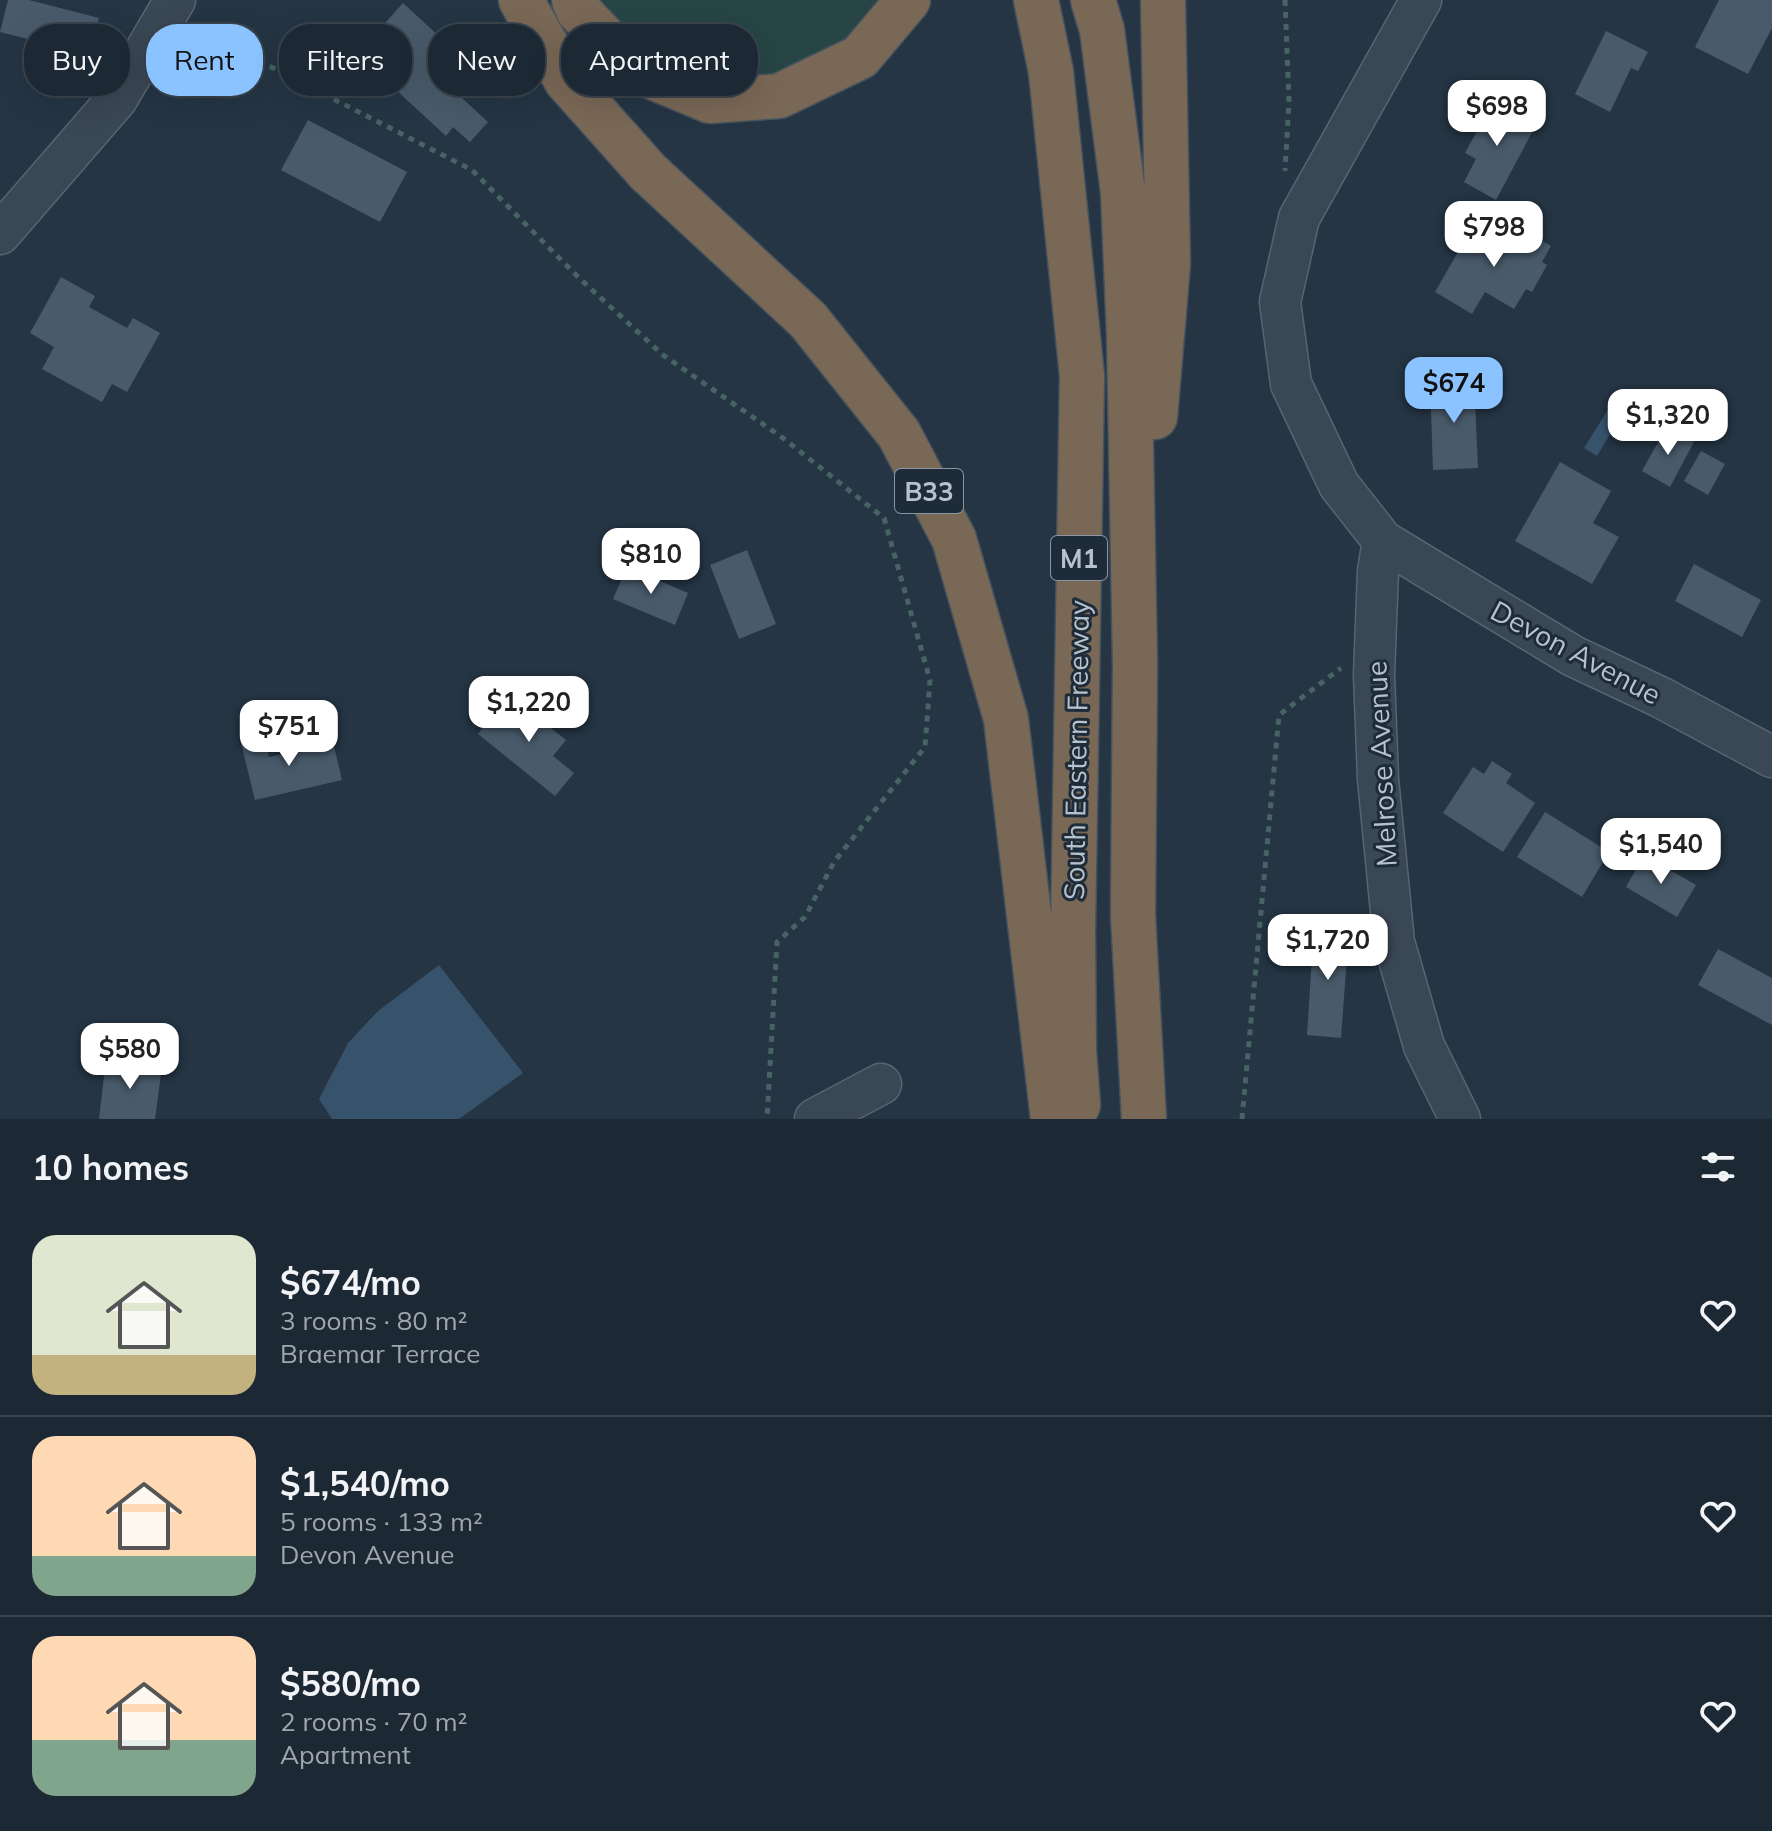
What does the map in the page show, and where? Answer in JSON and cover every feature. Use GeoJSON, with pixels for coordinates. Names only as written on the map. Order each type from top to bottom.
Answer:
{"type":"FeatureCollection","features":[{"type":"Feature","properties":{"kind":"highway","name":"B33"},"geometry":{"type":"LineString","coordinates":[[521,0],[566,80],[648,172],[808,320],[899,434],[954,539],[1006,719],[1053,1119]]}},
{"type":"Feature","properties":{"kind":"highway"},"geometry":{"type":"LineString","coordinates":[[574,0],[578,10],[635,70],[710,101],[779,96],[860,57],[908,0]]}},
{"type":"Feature","properties":{"kind":"highway","name":"South Eastern Freeway"},"geometry":{"type":"LineString","coordinates":[[1036,0],[1051,72],[1082,376],[1073,931],[1074,1051],[1079,1119]]}},
{"type":"Feature","properties":{"kind":"highway","name":"South Eastern Freeway"},"geometry":{"type":"LineString","coordinates":[[1093,0],[1102,30],[1123,192],[1135,665],[1133,915],[1144,1119]]}},
{"type":"Feature","properties":{"kind":"highway"},"geometry":{"type":"LineString","coordinates":[[1135,665],[1168,264],[1163,0]]}},
{"type":"Feature","properties":{"kind":"street"},"geometry":{"type":"LineString","coordinates":[[1383,541],[1339,485],[1291,384],[1280,302],[1299,218],[1421,0]]}},
{"type":"Feature","properties":{"kind":"street"},"geometry":{"type":"LineString","coordinates":[[0,234],[117,99],[171,7]]}},
{"type":"Feature","properties":{"kind":"street","name":"Devon Avenue"},"geometry":{"type":"LineString","coordinates":[[1383,541],[1573,656],[1660,697],[1772,757]]}},
{"type":"Feature","properties":{"kind":"street","name":"Melrose Avenue"},"geometry":{"type":"LineString","coordinates":[[1383,541],[1378,571],[1374,675],[1378,779],[1394,942],[1424,1046],[1460,1119]]}},
{"type":"Feature","properties":{"kind":"street"},"geometry":{"type":"LineString","coordinates":[[815,1119],[881,1084]]}},
{"type":"Feature","properties":{"kind":"path"},"geometry":{"type":"LineString","coordinates":[[1285,0],[1289,101],[1285,172]]}},
{"type":"Feature","properties":{"kind":"path"},"geometry":{"type":"LineString","coordinates":[[171,7],[472,170],[578,277],[663,355],[783,438],[884,518],[930,680],[925,747],[834,862],[805,917],[777,942],[767,1119]]}},
{"type":"Feature","properties":{"kind":"path"},"geometry":{"type":"LineString","coordinates":[[1242,1119],[1279,715],[1350,661]]}},
{"type":"Feature","properties":{"kind":"green space"},"geometry":{"type":"Polygon","coordinates":[[[574,0],[908,0],[860,57],[758,87],[758,24],[606,24],[574,0]]]}},
{"type":"Feature","properties":{"kind":"green space"},"geometry":{"type":"Polygon","coordinates":[[[703,96],[727,96],[710,101],[703,96]]]}},
{"type":"Feature","properties":{"kind":"water"},"geometry":{"type":"Polygon","coordinates":[[[1609,408],[1621,416],[1597,456],[1584,448],[1609,408]]]}},
{"type":"Feature","properties":{"kind":"water"},"geometry":{"type":"Polygon","coordinates":[[[439,965],[523,1073],[459,1119],[332,1119],[319,1099],[348,1043],[378,1011],[439,965]]]}},
{"type":"Feature","properties":{"kind":"building"},"geometry":{"type":"Polygon","coordinates":[[[8,0],[29,0],[99,18],[98,24],[24,24],[24,38],[0,32],[8,0]]]}},
{"type":"Feature","properties":{"kind":"building"},"geometry":{"type":"Polygon","coordinates":[[[1719,0],[1772,0],[1772,28],[1748,74],[1695,47],[1719,0]]]}},
{"type":"Feature","properties":{"kind":"building"},"geometry":{"type":"Polygon","coordinates":[[[403,3],[428,26],[428,96],[460,96],[488,122],[470,142],[453,127],[446,136],[403,96],[412,96],[412,24],[384,24],[403,3]]]}},
{"type":"Feature","properties":{"kind":"building"},"geometry":{"type":"Polygon","coordinates":[[[1606,31],[1648,52],[1638,71],[1631,68],[1610,112],[1575,94],[1606,31]]]}},
{"type":"Feature","properties":{"kind":"building"},"geometry":{"type":"Polygon","coordinates":[[[1494,100],[1537,123],[1496,200],[1464,182],[1476,159],[1465,153],[1494,100]]]}},
{"type":"Feature","properties":{"kind":"building"},"geometry":{"type":"Polygon","coordinates":[[[308,120],[407,172],[380,222],[281,170],[308,120]]]}},
{"type":"Feature","properties":{"kind":"building"},"geometry":{"type":"Polygon","coordinates":[[[1513,224],[1551,246],[1542,262],[1547,265],[1532,292],[1526,289],[1514,309],[1485,292],[1472,314],[1435,292],[1473,226],[1502,243],[1513,224]]]}},
{"type":"Feature","properties":{"kind":"building"},"geometry":{"type":"Polygon","coordinates":[[[61,277],[95,296],[89,307],[127,328],[133,318],[160,333],[127,392],[112,384],[102,402],[42,369],[54,347],[30,333],[61,277]]]}},
{"type":"Feature","properties":{"kind":"building"},"geometry":{"type":"Polygon","coordinates":[[[1474,380],[1478,468],[1433,470],[1430,381],[1474,380]]]}},
{"type":"Feature","properties":{"kind":"building"},"geometry":{"type":"Polygon","coordinates":[[[1667,426],[1694,442],[1670,487],[1642,471],[1667,426]]]}},
{"type":"Feature","properties":{"kind":"building"},"geometry":{"type":"Polygon","coordinates":[[[1701,451],[1725,464],[1708,495],[1684,481],[1701,451]]]}},
{"type":"Feature","properties":{"kind":"building"},"geometry":{"type":"Polygon","coordinates":[[[1560,462],[1611,491],[1593,523],[1619,537],[1592,584],[1515,541],[1560,462]]]}},
{"type":"Feature","properties":{"kind":"building"},"geometry":{"type":"Polygon","coordinates":[[[747,550],[776,624],[739,639],[710,565],[747,550]]]}},
{"type":"Feature","properties":{"kind":"building"},"geometry":{"type":"Polygon","coordinates":[[[1694,564],[1761,600],[1742,637],[1675,601],[1694,564]]]}},
{"type":"Feature","properties":{"kind":"building"},"geometry":{"type":"Polygon","coordinates":[[[627,567],[688,593],[675,625],[613,599],[627,567]]]}},
{"type":"Feature","properties":{"kind":"building"},"geometry":{"type":"Polygon","coordinates":[[[505,700],[524,715],[532,705],[551,720],[547,725],[566,740],[553,756],[574,773],[555,796],[478,734],[505,700]]]}},
{"type":"Feature","properties":{"kind":"building"},"geometry":{"type":"Polygon","coordinates":[[[265,737],[269,757],[333,742],[342,780],[255,800],[241,743],[265,737]]]}},
{"type":"Feature","properties":{"kind":"building"},"geometry":{"type":"Polygon","coordinates":[[[1492,761],[1512,774],[1506,783],[1535,803],[1503,852],[1443,813],[1473,767],[1484,774],[1492,761]]]}},
{"type":"Feature","properties":{"kind":"building"},"geometry":{"type":"Polygon","coordinates":[[[1545,812],[1609,852],[1582,897],[1517,857],[1545,812]]]}},
{"type":"Feature","properties":{"kind":"building"},"geometry":{"type":"Polygon","coordinates":[[[1644,855],[1696,885],[1677,917],[1626,887],[1644,855]]]}},
{"type":"Feature","properties":{"kind":"building"},"geometry":{"type":"Polygon","coordinates":[[[1314,926],[1349,929],[1341,1038],[1307,1035],[1314,926]]]}},
{"type":"Feature","properties":{"kind":"building"},"geometry":{"type":"Polygon","coordinates":[[[1718,949],[1772,978],[1772,1025],[1698,985],[1718,949]]]}},
{"type":"Feature","properties":{"kind":"building"},"geometry":{"type":"Polygon","coordinates":[[[106,1059],[162,1066],[155,1119],[99,1119],[106,1059]]]}}]}
